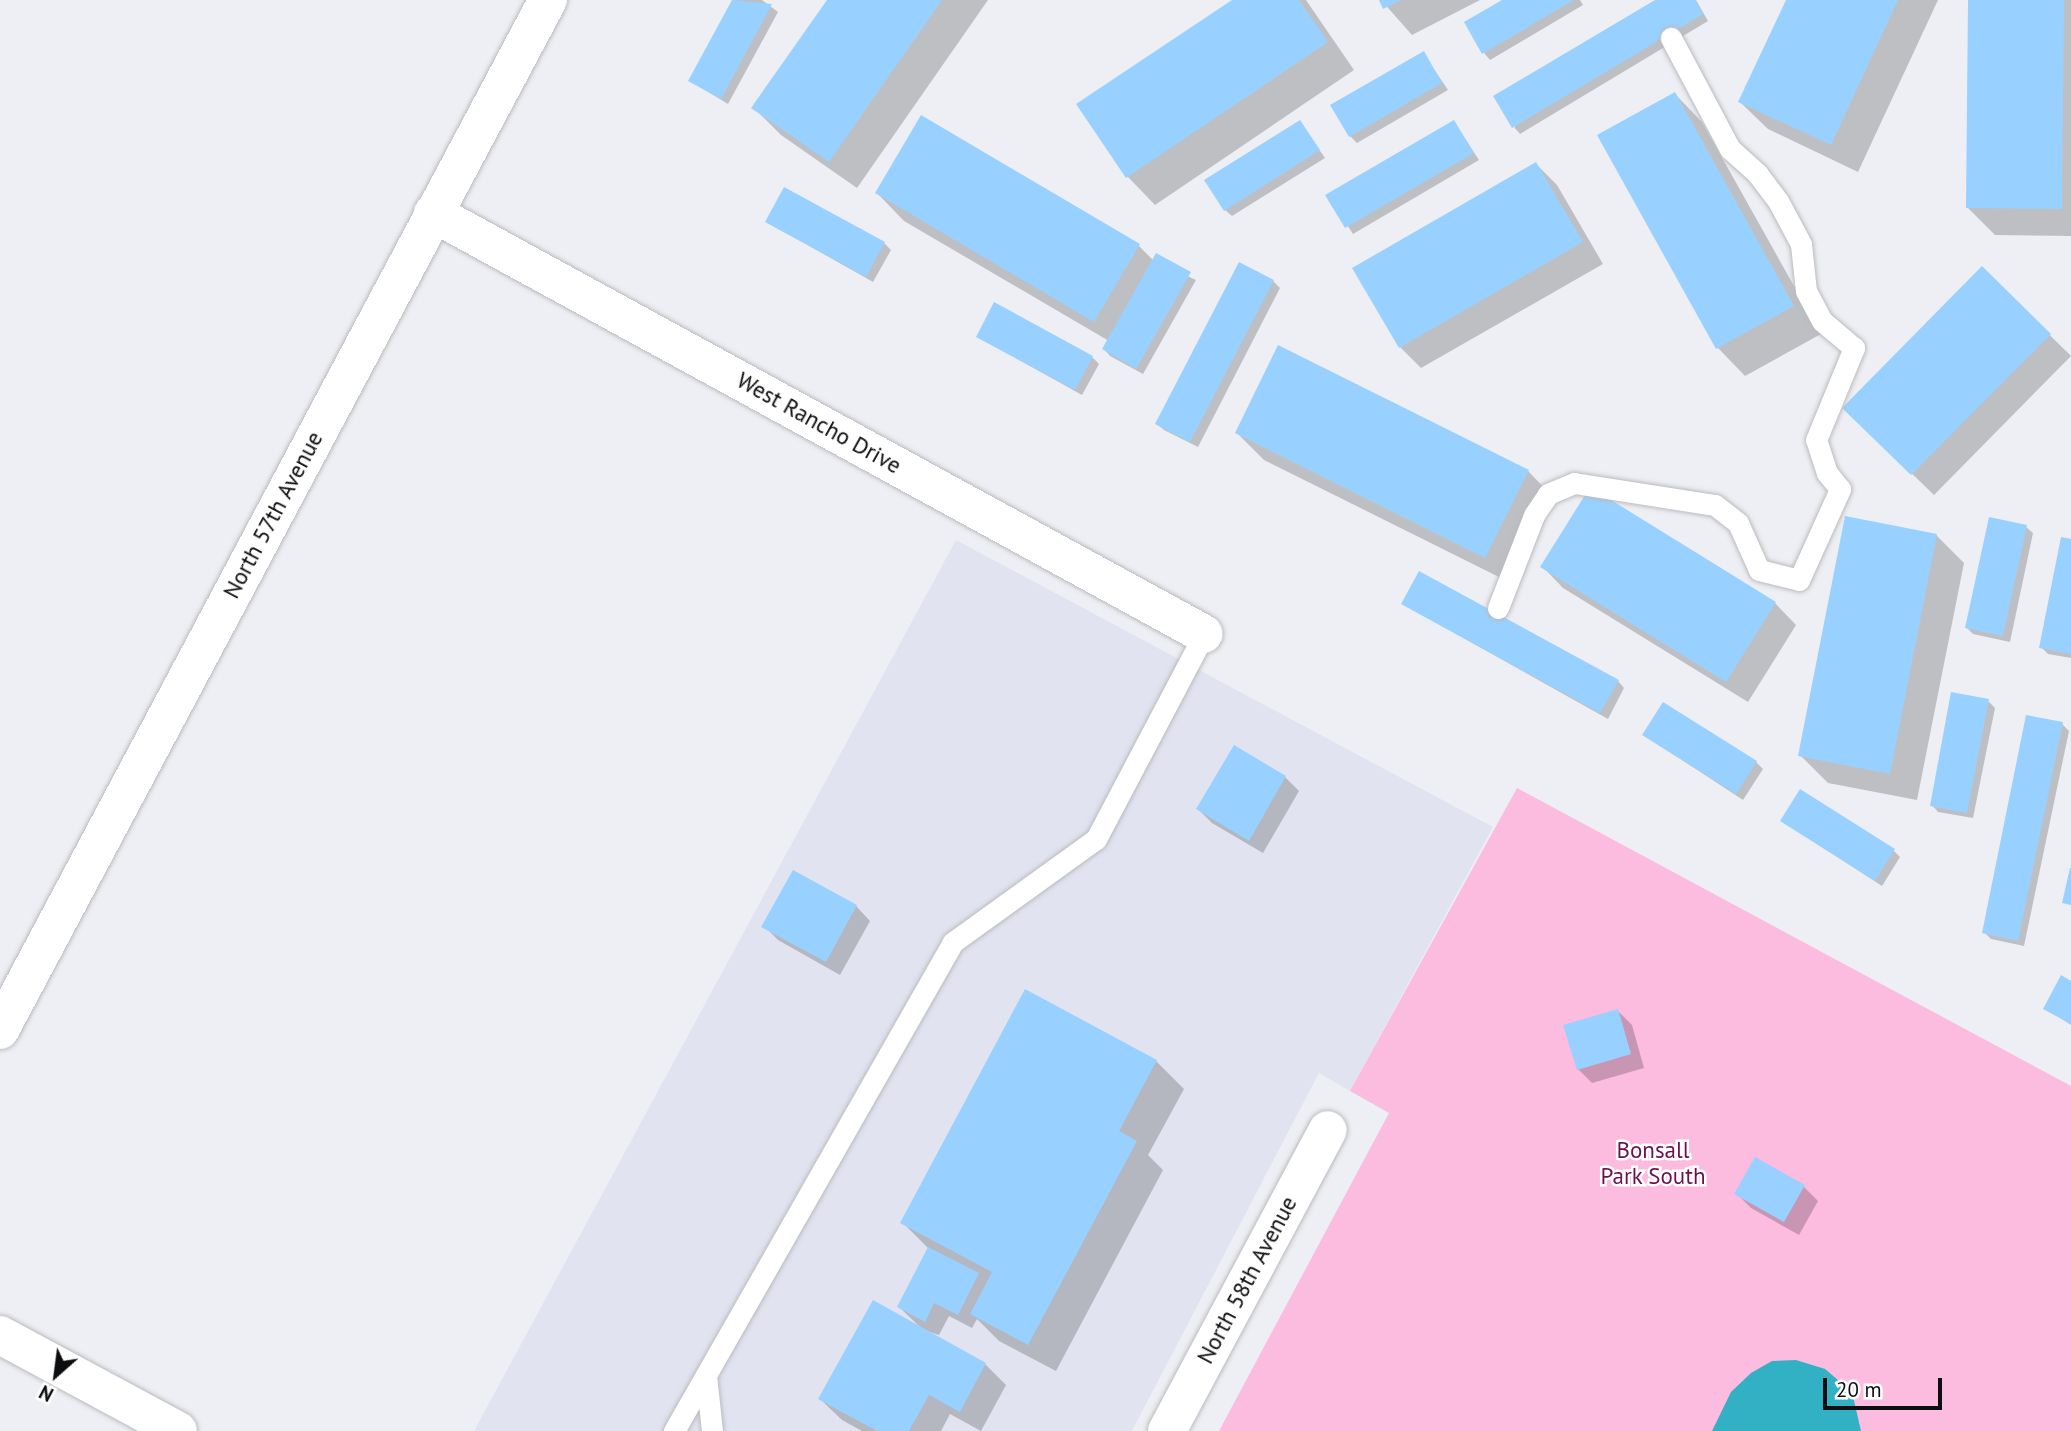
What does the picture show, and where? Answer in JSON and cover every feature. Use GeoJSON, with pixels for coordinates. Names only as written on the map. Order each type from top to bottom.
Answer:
{"type":"FeatureCollection","features":[{"type":"Feature","properties":{"kind":"street","name":"North 57th Avenue"},"geometry":{"type":"LineString","coordinates":[[0,1030],[548,0]]}},
{"type":"Feature","properties":{"kind":"street","name":"West Rancho Drive"},"geometry":{"type":"LineString","coordinates":[[433,213],[1205,634]]}},
{"type":"Feature","properties":{"kind":"street","name":"North 58th Avenue"},"geometry":{"type":"LineString","coordinates":[[1167,1431],[1328,1130]]}},
{"type":"Feature","properties":{"kind":"street"},"geometry":{"type":"LineString","coordinates":[[0,1335],[178,1431]]}},
{"type":"Feature","properties":{"kind":"lane"},"geometry":{"type":"LineString","coordinates":[[1498,608],[1534,515],[1548,494],[1574,483],[1716,505],[1738,523],[1759,570],[1799,580],[1840,489],[1827,473],[1816,440],[1854,348],[1822,321],[1806,291],[1801,244],[1778,201],[1758,174],[1730,149],[1671,38]]}},
{"type":"Feature","properties":{"kind":"lane"},"geometry":{"type":"LineString","coordinates":[[674,1431],[953,942],[1096,839],[1205,634]]}},
{"type":"Feature","properties":{"kind":"lane"},"geometry":{"type":"LineString","coordinates":[[706,1375],[712,1431]]}},
{"type":"Feature","properties":{"kind":"shaded area"},"geometry":{"type":"Polygon","coordinates":[[[956,540],[1493,827],[1350,1091],[1319,1073],[1132,1431],[474,1431],[956,540]]]}},
{"type":"Feature","properties":{"kind":"green space","name":"Bonsall Park South"},"geometry":{"type":"Polygon","coordinates":[[[1517,788],[2071,1086],[2071,1431],[1219,1431],[1389,1113],[1350,1091],[1517,788]]]}},
{"type":"Feature","properties":{"kind":"water"},"geometry":{"type":"Polygon","coordinates":[[[1796,1360],[1825,1369],[1852,1392],[1861,1431],[1712,1431],[1731,1392],[1751,1373],[1772,1361],[1796,1360]]]}},
{"type":"Feature","properties":{"kind":"building"},"geometry":{"type":"Polygon","coordinates":[[[732,0],[772,4],[721,99],[688,81],[732,0]]]}},
{"type":"Feature","properties":{"kind":"building"},"geometry":{"type":"Polygon","coordinates":[[[827,0],[942,0],[829,162],[751,108],[827,0]]]}},
{"type":"Feature","properties":{"kind":"building"},"geometry":{"type":"Polygon","coordinates":[[[1232,0],[1299,0],[1328,42],[1126,178],[1076,104],[1232,0]]]}},
{"type":"Feature","properties":{"kind":"building"},"geometry":{"type":"Polygon","coordinates":[[[1379,0],[1401,0],[1383,9],[1379,0]]]}},
{"type":"Feature","properties":{"kind":"building"},"geometry":{"type":"Polygon","coordinates":[[[1502,0],[1574,0],[1482,54],[1464,22],[1502,0]]]}},
{"type":"Feature","properties":{"kind":"building"},"geometry":{"type":"Polygon","coordinates":[[[1655,0],[1695,0],[1703,14],[1512,128],[1493,96],[1655,0]]]}},
{"type":"Feature","properties":{"kind":"building"},"geometry":{"type":"Polygon","coordinates":[[[1786,0],[1898,0],[1831,145],[1738,102],[1786,0]]]}},
{"type":"Feature","properties":{"kind":"building"},"geometry":{"type":"Polygon","coordinates":[[[1968,0],[2064,0],[2062,209],[1966,208],[1968,0]]]}},
{"type":"Feature","properties":{"kind":"building"},"geometry":{"type":"Polygon","coordinates":[[[1424,51],[1442,83],[1349,137],[1330,105],[1424,51]]]}},
{"type":"Feature","properties":{"kind":"building"},"geometry":{"type":"Polygon","coordinates":[[[1675,92],[1794,306],[1716,349],[1597,135],[1675,92]]]}},
{"type":"Feature","properties":{"kind":"building"},"geometry":{"type":"Polygon","coordinates":[[[921,115],[1140,244],[1094,322],[875,193],[921,115]]]}},
{"type":"Feature","properties":{"kind":"building"},"geometry":{"type":"Polygon","coordinates":[[[1300,120],[1320,150],[1224,211],[1204,180],[1300,120]]]}},
{"type":"Feature","properties":{"kind":"building"},"geometry":{"type":"Polygon","coordinates":[[[1454,120],[1474,153],[1345,228],[1325,195],[1454,120]]]}},
{"type":"Feature","properties":{"kind":"building"},"geometry":{"type":"Polygon","coordinates":[[[1536,162],[1583,242],[1399,348],[1352,268],[1536,162]]]}},
{"type":"Feature","properties":{"kind":"building"},"geometry":{"type":"Polygon","coordinates":[[[784,187],[885,242],[866,277],[765,222],[784,187]]]}},
{"type":"Feature","properties":{"kind":"building"},"geometry":{"type":"Polygon","coordinates":[[[1156,253],[1191,272],[1136,369],[1102,349],[1156,253]]]}},
{"type":"Feature","properties":{"kind":"building"},"geometry":{"type":"Polygon","coordinates":[[[1239,262],[1274,280],[1190,442],[1155,424],[1239,262]]]}},
{"type":"Feature","properties":{"kind":"building"},"geometry":{"type":"Polygon","coordinates":[[[1982,266],[2051,334],[1911,475],[1842,408],[1982,266]]]}},
{"type":"Feature","properties":{"kind":"building"},"geometry":{"type":"Polygon","coordinates":[[[994,302],[1093,356],[1075,390],[976,337],[994,302]]]}},
{"type":"Feature","properties":{"kind":"building"},"geometry":{"type":"Polygon","coordinates":[[[1278,345],[1529,470],[1485,558],[1235,433],[1278,345]]]}},
{"type":"Feature","properties":{"kind":"building"},"geometry":{"type":"Polygon","coordinates":[[[1590,487],[1776,602],[1726,682],[1540,567],[1590,487]]]}},
{"type":"Feature","properties":{"kind":"building"},"geometry":{"type":"Polygon","coordinates":[[[1845,516],[1937,534],[1890,774],[1798,756],[1845,516]]]}},
{"type":"Feature","properties":{"kind":"building"},"geometry":{"type":"Polygon","coordinates":[[[1989,517],[2027,525],[2003,636],[1965,628],[1989,517]]]}},
{"type":"Feature","properties":{"kind":"building"},"geometry":{"type":"Polygon","coordinates":[[[2061,537],[2071,539],[2071,654],[2039,648],[2061,537]]]}},
{"type":"Feature","properties":{"kind":"building"},"geometry":{"type":"Polygon","coordinates":[[[1419,571],[1619,680],[1600,713],[1401,604],[1419,571]]]}},
{"type":"Feature","properties":{"kind":"building"},"geometry":{"type":"Polygon","coordinates":[[[1951,692],[1989,699],[1967,813],[1930,806],[1951,692]]]}},
{"type":"Feature","properties":{"kind":"building"},"geometry":{"type":"Polygon","coordinates":[[[1663,702],[1757,761],[1736,794],[1642,735],[1663,702]]]}},
{"type":"Feature","properties":{"kind":"building"},"geometry":{"type":"Polygon","coordinates":[[[2026,715],[2063,722],[2018,941],[1982,933],[2026,715]]]}},
{"type":"Feature","properties":{"kind":"building"},"geometry":{"type":"Polygon","coordinates":[[[1234,745],[1286,776],[1249,841],[1196,809],[1234,745]]]}},
{"type":"Feature","properties":{"kind":"building"},"geometry":{"type":"Polygon","coordinates":[[[1800,789],[1895,849],[1875,881],[1780,821],[1800,789]]]}},
{"type":"Feature","properties":{"kind":"building"},"geometry":{"type":"Polygon","coordinates":[[[2071,868],[2071,905],[2062,903],[2071,868]]]}},
{"type":"Feature","properties":{"kind":"building"},"geometry":{"type":"Polygon","coordinates":[[[793,870],[857,905],[826,962],[761,927],[793,870]]]}},
{"type":"Feature","properties":{"kind":"building"},"geometry":{"type":"Polygon","coordinates":[[[2061,975],[2071,981],[2071,1024],[2043,1009],[2061,975]]]}},
{"type":"Feature","properties":{"kind":"building"},"geometry":{"type":"Polygon","coordinates":[[[1025,989],[1157,1060],[1119,1131],[1137,1141],[1028,1345],[970,1314],[992,1272],[900,1223],[1025,989]]]}},
{"type":"Feature","properties":{"kind":"building"},"geometry":{"type":"Polygon","coordinates":[[[1618,1009],[1631,1054],[1577,1070],[1563,1025],[1618,1009]]]}},
{"type":"Feature","properties":{"kind":"building"},"geometry":{"type":"Polygon","coordinates":[[[1755,1157],[1805,1185],[1784,1222],[1734,1194],[1755,1157]]]}},
{"type":"Feature","properties":{"kind":"building"},"geometry":{"type":"Polygon","coordinates":[[[928,1247],[979,1273],[958,1315],[934,1303],[925,1322],[897,1307],[928,1247]]]}},
{"type":"Feature","properties":{"kind":"building"},"geometry":{"type":"Polygon","coordinates":[[[873,1300],[986,1363],[960,1412],[929,1395],[909,1431],[877,1431],[818,1399],[873,1300]]]}}]}
